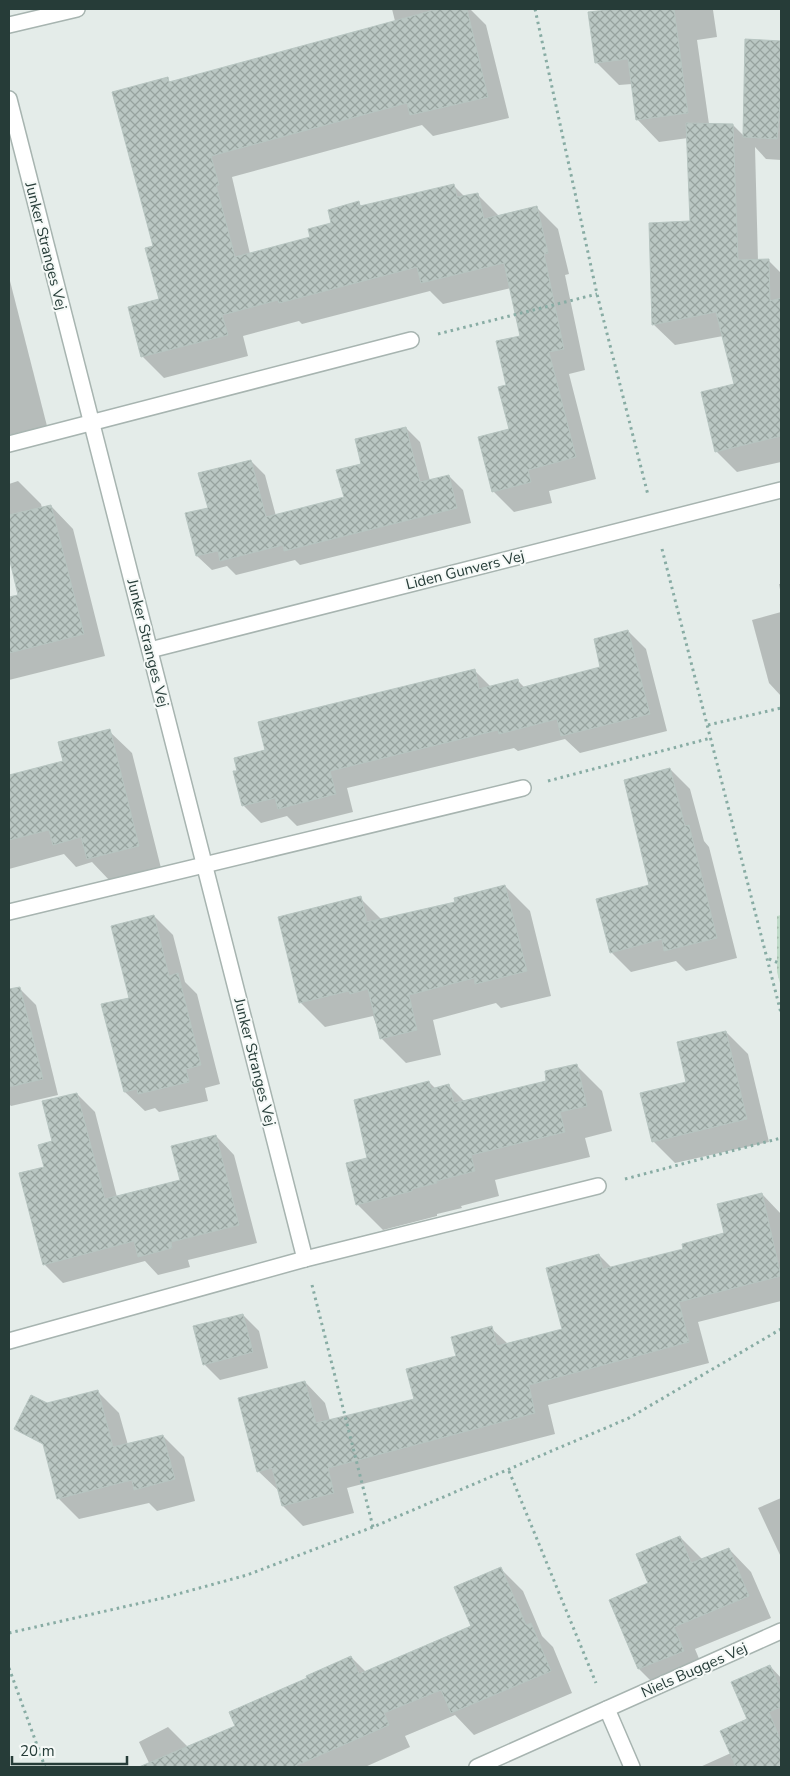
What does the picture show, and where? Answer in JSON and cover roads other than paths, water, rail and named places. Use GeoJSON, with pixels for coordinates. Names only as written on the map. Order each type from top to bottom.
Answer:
{"type":"FeatureCollection","features":[{"type":"Feature","properties":{"kind":"street"},"geometry":{"type":"LineString","coordinates":[[9,26],[77,9]]}},
{"type":"Feature","properties":{"kind":"street","name":"Junker Stranges Vej"},"geometry":{"type":"LineString","coordinates":[[9,99],[305,1259]]}},
{"type":"Feature","properties":{"kind":"street"},"geometry":{"type":"LineString","coordinates":[[9,444],[411,340]]}},
{"type":"Feature","properties":{"kind":"street","name":"Liden Gunvers Vej"},"geometry":{"type":"LineString","coordinates":[[150,650],[781,490]]}},
{"type":"Feature","properties":{"kind":"street"},"geometry":{"type":"LineString","coordinates":[[9,912],[524,788]]}},
{"type":"Feature","properties":{"kind":"street"},"geometry":{"type":"LineString","coordinates":[[9,1341],[305,1259],[598,1186]]}},
{"type":"Feature","properties":{"kind":"street","name":"Niels Bugges Vej"},"geometry":{"type":"LineString","coordinates":[[477,1767],[781,1631]]}},
{"type":"Feature","properties":{"kind":"street"},"geometry":{"type":"LineString","coordinates":[[607,1709],[632,1767]]}}]}
